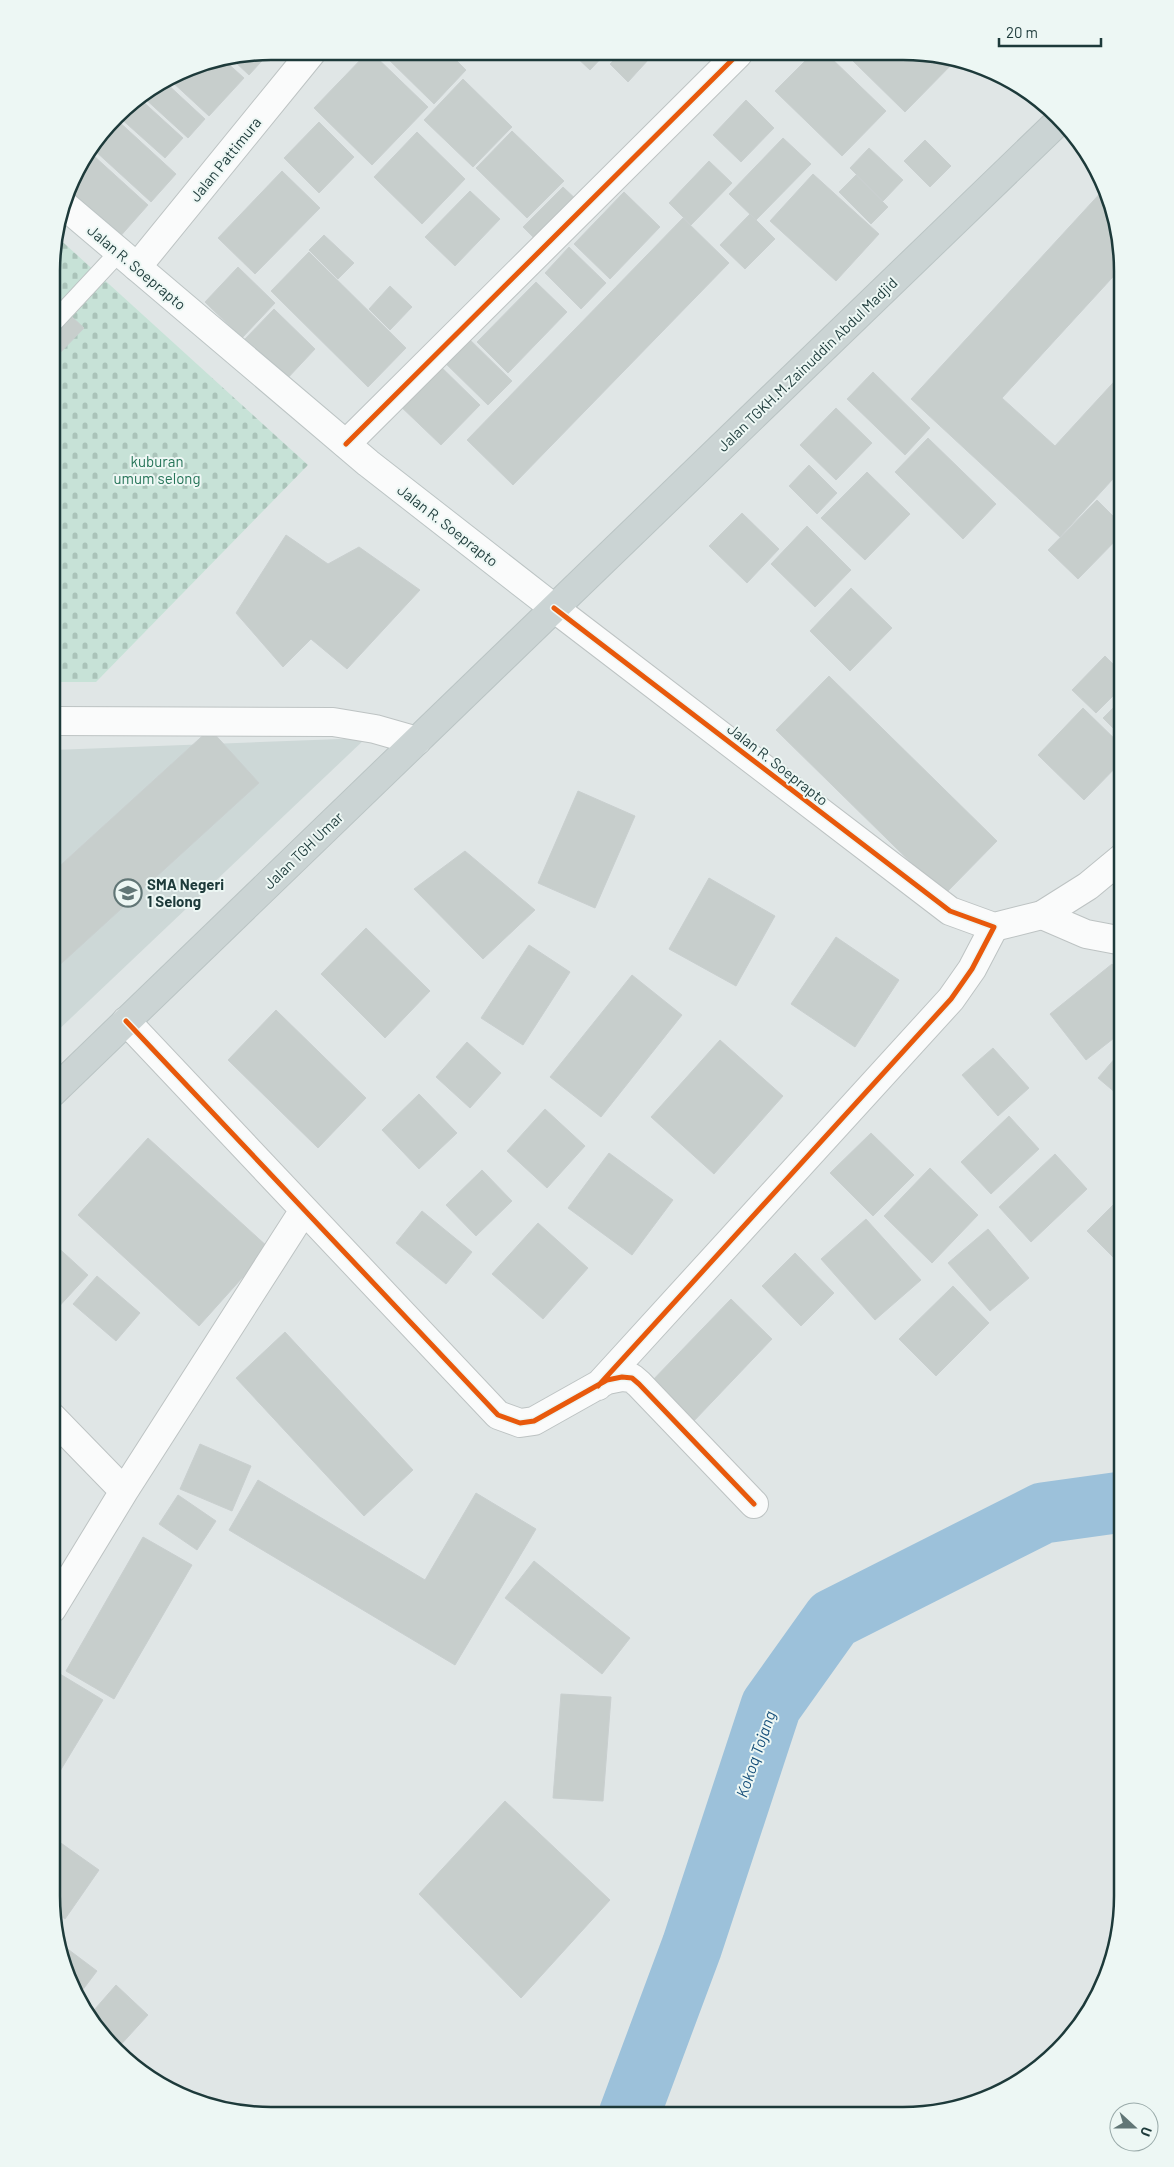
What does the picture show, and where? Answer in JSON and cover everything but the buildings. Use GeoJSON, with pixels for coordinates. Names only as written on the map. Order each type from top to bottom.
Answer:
{"type":"FeatureCollection","features":[{"type":"Feature","properties":{"kind":"main road","name":"Jalan TGKH.M.Zainuddin Abdul Madjid"},"geometry":{"type":"LineString","coordinates":[[554,608],[1055,125]]}},
{"type":"Feature","properties":{"kind":"main road","name":"Jalan TGH Umar"},"geometry":{"type":"LineString","coordinates":[[60,1085],[554,608]]}},
{"type":"Feature","properties":{"kind":"street","name":"Jalan Pattimura"},"geometry":{"type":"LineString","coordinates":[[128,260],[305,60]]}},
{"type":"Feature","properties":{"kind":"street"},"geometry":{"type":"LineString","coordinates":[[346,444],[732,60]]}},
{"type":"Feature","properties":{"kind":"street","name":"Jalan R. Soeprapto"},"geometry":{"type":"LineString","coordinates":[[69,210],[346,444],[554,608],[950,911],[994,927]]}},
{"type":"Feature","properties":{"kind":"street"},"geometry":{"type":"LineString","coordinates":[[60,721],[242,720],[333,722],[374,729],[417,741]]}},
{"type":"Feature","properties":{"kind":"street"},"geometry":{"type":"LineString","coordinates":[[598,1386],[902,1050],[952,999],[972,969],[994,927],[1042,916],[1088,886],[1114,864]]}},
{"type":"Feature","properties":{"kind":"street"},"geometry":{"type":"LineString","coordinates":[[1042,916],[1086,934],[1114,939]]}},
{"type":"Feature","properties":{"kind":"street"},"geometry":{"type":"LineString","coordinates":[[126,1020],[498,1415],[520,1424],[534,1421],[608,1380],[622,1377],[632,1378],[640,1384],[754,1504]]}},
{"type":"Feature","properties":{"kind":"street"},"geometry":{"type":"LineString","coordinates":[[60,1595],[304,1210]]}},
{"type":"Feature","properties":{"kind":"street"},"geometry":{"type":"LineString","coordinates":[[60,1425],[124,1492]]}},
{"type":"Feature","properties":{"kind":"lane"},"geometry":{"type":"LineString","coordinates":[[60,317],[128,260]]}},
{"type":"Feature","properties":{"kind":"shaded area","name":"SMA Negeri 1 Selong"},"geometry":{"type":"Polygon","coordinates":[[[366,738],[60,1028],[60,750],[366,738]]]}},
{"type":"Feature","properties":{"kind":"green space","name":"kuburan umum selong"},"geometry":{"type":"Polygon","coordinates":[[[62,242],[308,465],[96,682],[60,682],[60,257],[62,242]]]}},
{"type":"Feature","properties":{"kind":"waterway","name":"Kokoq Tojang"},"geometry":{"type":"LineString","coordinates":[[632,2107],[692,1946],[771,1706],[833,1619],[1043,1513],[1114,1503]]}},
{"type":"Feature","properties":{"kind":"cycle path"},"geometry":{"type":"LineString","coordinates":[[346,444],[732,60]]}},
{"type":"Feature","properties":{"kind":"cycle path"},"geometry":{"type":"LineString","coordinates":[[554,608],[950,911],[994,927],[972,969],[951,999],[598,1386]]}},
{"type":"Feature","properties":{"kind":"cycle path"},"geometry":{"type":"LineString","coordinates":[[126,1021],[498,1415],[520,1423],[534,1421],[607,1380],[622,1377],[632,1378],[754,1504]]}},
{"type":"Feature","properties":{"kind":"place","name":"SMA Negeri 1 Selong"},"geometry":{"type":"Point","coordinates":[128,893]}}]}
